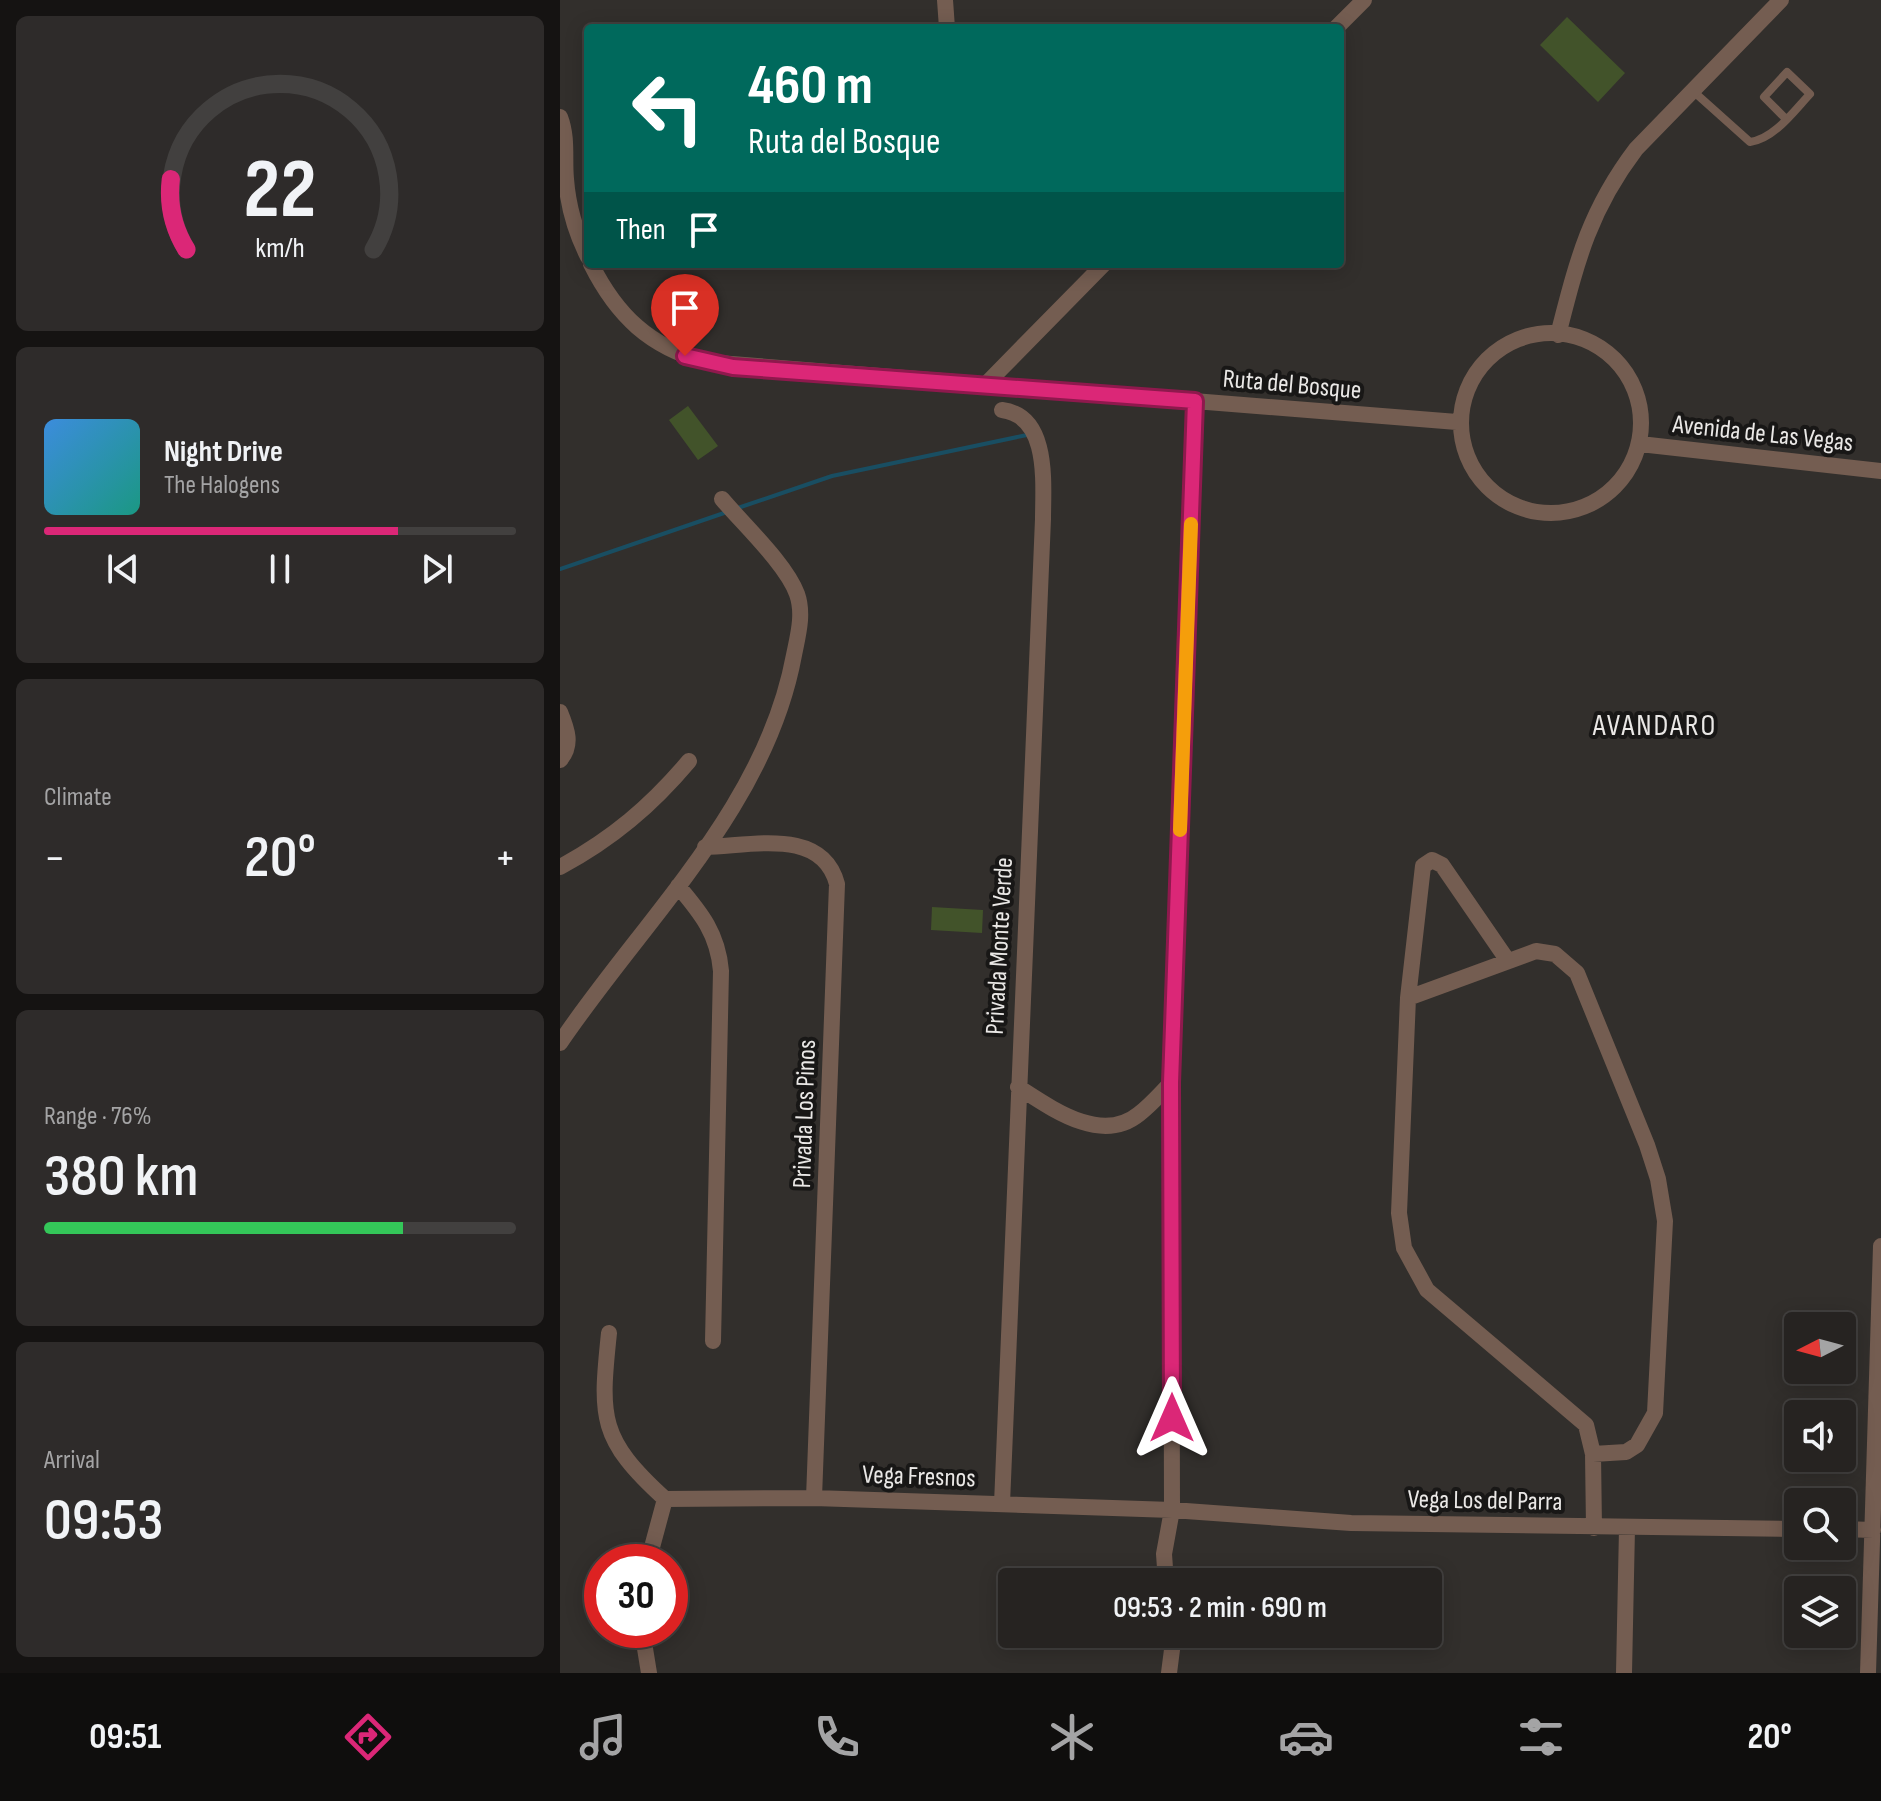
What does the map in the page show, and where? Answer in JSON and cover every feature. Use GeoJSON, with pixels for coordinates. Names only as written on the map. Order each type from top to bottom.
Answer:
{"type":"FeatureCollection","features":[{"type":"Feature","properties":{"kind":"street"},"geometry":{"type":"LineString","coordinates":[[945,0],[947,24]]}},
{"type":"Feature","properties":{"kind":"street"},"geometry":{"type":"LineString","coordinates":[[1340,24],[1364,0]]}},
{"type":"Feature","properties":{"kind":"street"},"geometry":{"type":"LineString","coordinates":[[1558,335],[1580,246],[1598,207],[1636,149],[1781,0]]}},
{"type":"Feature","properties":{"kind":"street"},"geometry":{"type":"LineString","coordinates":[[560,117],[566,140],[565,179],[572,217],[584,247]]}},
{"type":"Feature","properties":{"kind":"street","name":"Ruta del Bosque"},"geometry":{"type":"LineString","coordinates":[[593,268],[617,308],[636,329],[658,345],[685,356],[733,367],[987,383],[1457,422]]}},
{"type":"Feature","properties":{"kind":"street"},"geometry":{"type":"LineString","coordinates":[[987,383],[1100,268]]}},
{"type":"Feature","properties":{"kind":"street"},"geometry":{"type":"LineString","coordinates":[[1558,335],[1591,343],[1612,356],[1629,374],[1639,396],[1643,420],[1640,444],[1628,470],[1608,492],[1582,506],[1553,511],[1523,508],[1496,495],[1475,476],[1462,450],[1457,422],[1467,385],[1491,355],[1527,338],[1558,335]]}},
{"type":"Feature","properties":{"kind":"street"},"geometry":{"type":"LineString","coordinates":[[1165,1568],[1164,1554],[1172,1510],[1171,1083],[1195,401]]}},
{"type":"Feature","properties":{"kind":"street","name":"Privada Monte Verde"},"geometry":{"type":"LineString","coordinates":[[1002,410],[1023,418],[1033,431],[1039,445],[1042,479],[1042,570],[1002,1504]]}},
{"type":"Feature","properties":{"kind":"street","name":"Avenida de Las Vegas"},"geometry":{"type":"LineString","coordinates":[[1640,444],[1881,471]]}},
{"type":"Feature","properties":{"kind":"street"},"geometry":{"type":"LineString","coordinates":[[560,1043],[609,971],[678,886],[705,847],[773,735],[800,626],[800,605],[788,577],[722,499]]}},
{"type":"Feature","properties":{"kind":"street"},"geometry":{"type":"LineString","coordinates":[[560,712],[569,740],[568,752],[560,760]]}},
{"type":"Feature","properties":{"kind":"street"},"geometry":{"type":"LineString","coordinates":[[560,867],[605,841],[636,818],[689,761]]}},
{"type":"Feature","properties":{"kind":"street","name":"Privada Los Pinos"},"geometry":{"type":"LineString","coordinates":[[705,847],[803,845],[825,859],[837,884],[814,1498]]}},
{"type":"Feature","properties":{"kind":"street"},"geometry":{"type":"LineString","coordinates":[[1508,961],[1442,865],[1432,860],[1423,866],[1408,998],[1399,1213],[1411,1265],[1427,1290],[1581,1419],[1592,1438],[1594,1528]]}},
{"type":"Feature","properties":{"kind":"street"},"geometry":{"type":"LineString","coordinates":[[678,886],[709,924],[718,944],[721,971],[713,1341]]}},
{"type":"Feature","properties":{"kind":"street"},"geometry":{"type":"LineString","coordinates":[[1408,998],[1508,961],[1546,951],[1564,959],[1577,973],[1647,1145],[1665,1221],[1655,1413],[1637,1445],[1626,1452],[1593,1454]]}},
{"type":"Feature","properties":{"kind":"street"},"geometry":{"type":"LineString","coordinates":[[1018,1087],[1082,1122],[1102,1126],[1122,1124],[1138,1116],[1171,1083]]}},
{"type":"Feature","properties":{"kind":"street"},"geometry":{"type":"LineString","coordinates":[[1868,1673],[1881,1246]]}},
{"type":"Feature","properties":{"kind":"street"},"geometry":{"type":"LineString","coordinates":[[609,1333],[602,1396],[608,1430],[616,1447],[665,1499],[653,1544]]}},
{"type":"Feature","properties":{"kind":"street","name":"Vega Fresnos"},"geometry":{"type":"LineString","coordinates":[[665,1499],[814,1498],[1172,1510]]}},
{"type":"Feature","properties":{"kind":"street","name":"Vega Los del Parra"},"geometry":{"type":"LineString","coordinates":[[1172,1510],[1351,1523],[1784,1529]]}},
{"type":"Feature","properties":{"kind":"street"},"geometry":{"type":"LineString","coordinates":[[1624,1673],[1627,1528]]}},
{"type":"Feature","properties":{"kind":"street"},"geometry":{"type":"LineString","coordinates":[[1856,1529],[1873,1530]]}},
{"type":"Feature","properties":{"kind":"street"},"geometry":{"type":"LineString","coordinates":[[645,1648],[649,1673]]}},
{"type":"Feature","properties":{"kind":"street"},"geometry":{"type":"LineString","coordinates":[[1169,1673],[1172,1648]]}},
{"type":"Feature","properties":{"kind":"lane"},"geometry":{"type":"LineString","coordinates":[[1693,91],[1750,142],[1760,141],[1786,119],[1810,94],[1787,72],[1764,97],[1786,119]]}},
{"type":"Feature","properties":{"kind":"green space"},"geometry":{"type":"Polygon","coordinates":[[[1567,17],[1625,73],[1598,102],[1540,45],[1567,17]]]}},
{"type":"Feature","properties":{"kind":"green space"},"geometry":{"type":"Polygon","coordinates":[[[688,406],[718,446],[698,460],[669,420],[688,406]]]}},
{"type":"Feature","properties":{"kind":"green space"},"geometry":{"type":"Polygon","coordinates":[[[932,907],[983,910],[982,933],[931,930],[932,907]]]}},
{"type":"Feature","properties":{"kind":"waterway"},"geometry":{"type":"LineString","coordinates":[[735,509],[832,476],[1027,435]]}},
{"type":"Feature","properties":{"kind":"waterway"},"geometry":{"type":"LineString","coordinates":[[560,569],[727,512]]}},
{"type":"Feature","properties":{"kind":"slow traffic"},"geometry":{"type":"LineString","coordinates":[[1180,830],[1191,524]]}},
{"type":"Feature","properties":{"kind":"district","name":"AVANDARO"},"geometry":{"type":"Point","coordinates":[1655,726]}},
{"type":"Feature","properties":{"kind":"route"},"geometry":{"type":"LineString","coordinates":[[685,356],[733,367],[987,383],[1195,401],[1171,1083],[1172,1418]]}}]}
